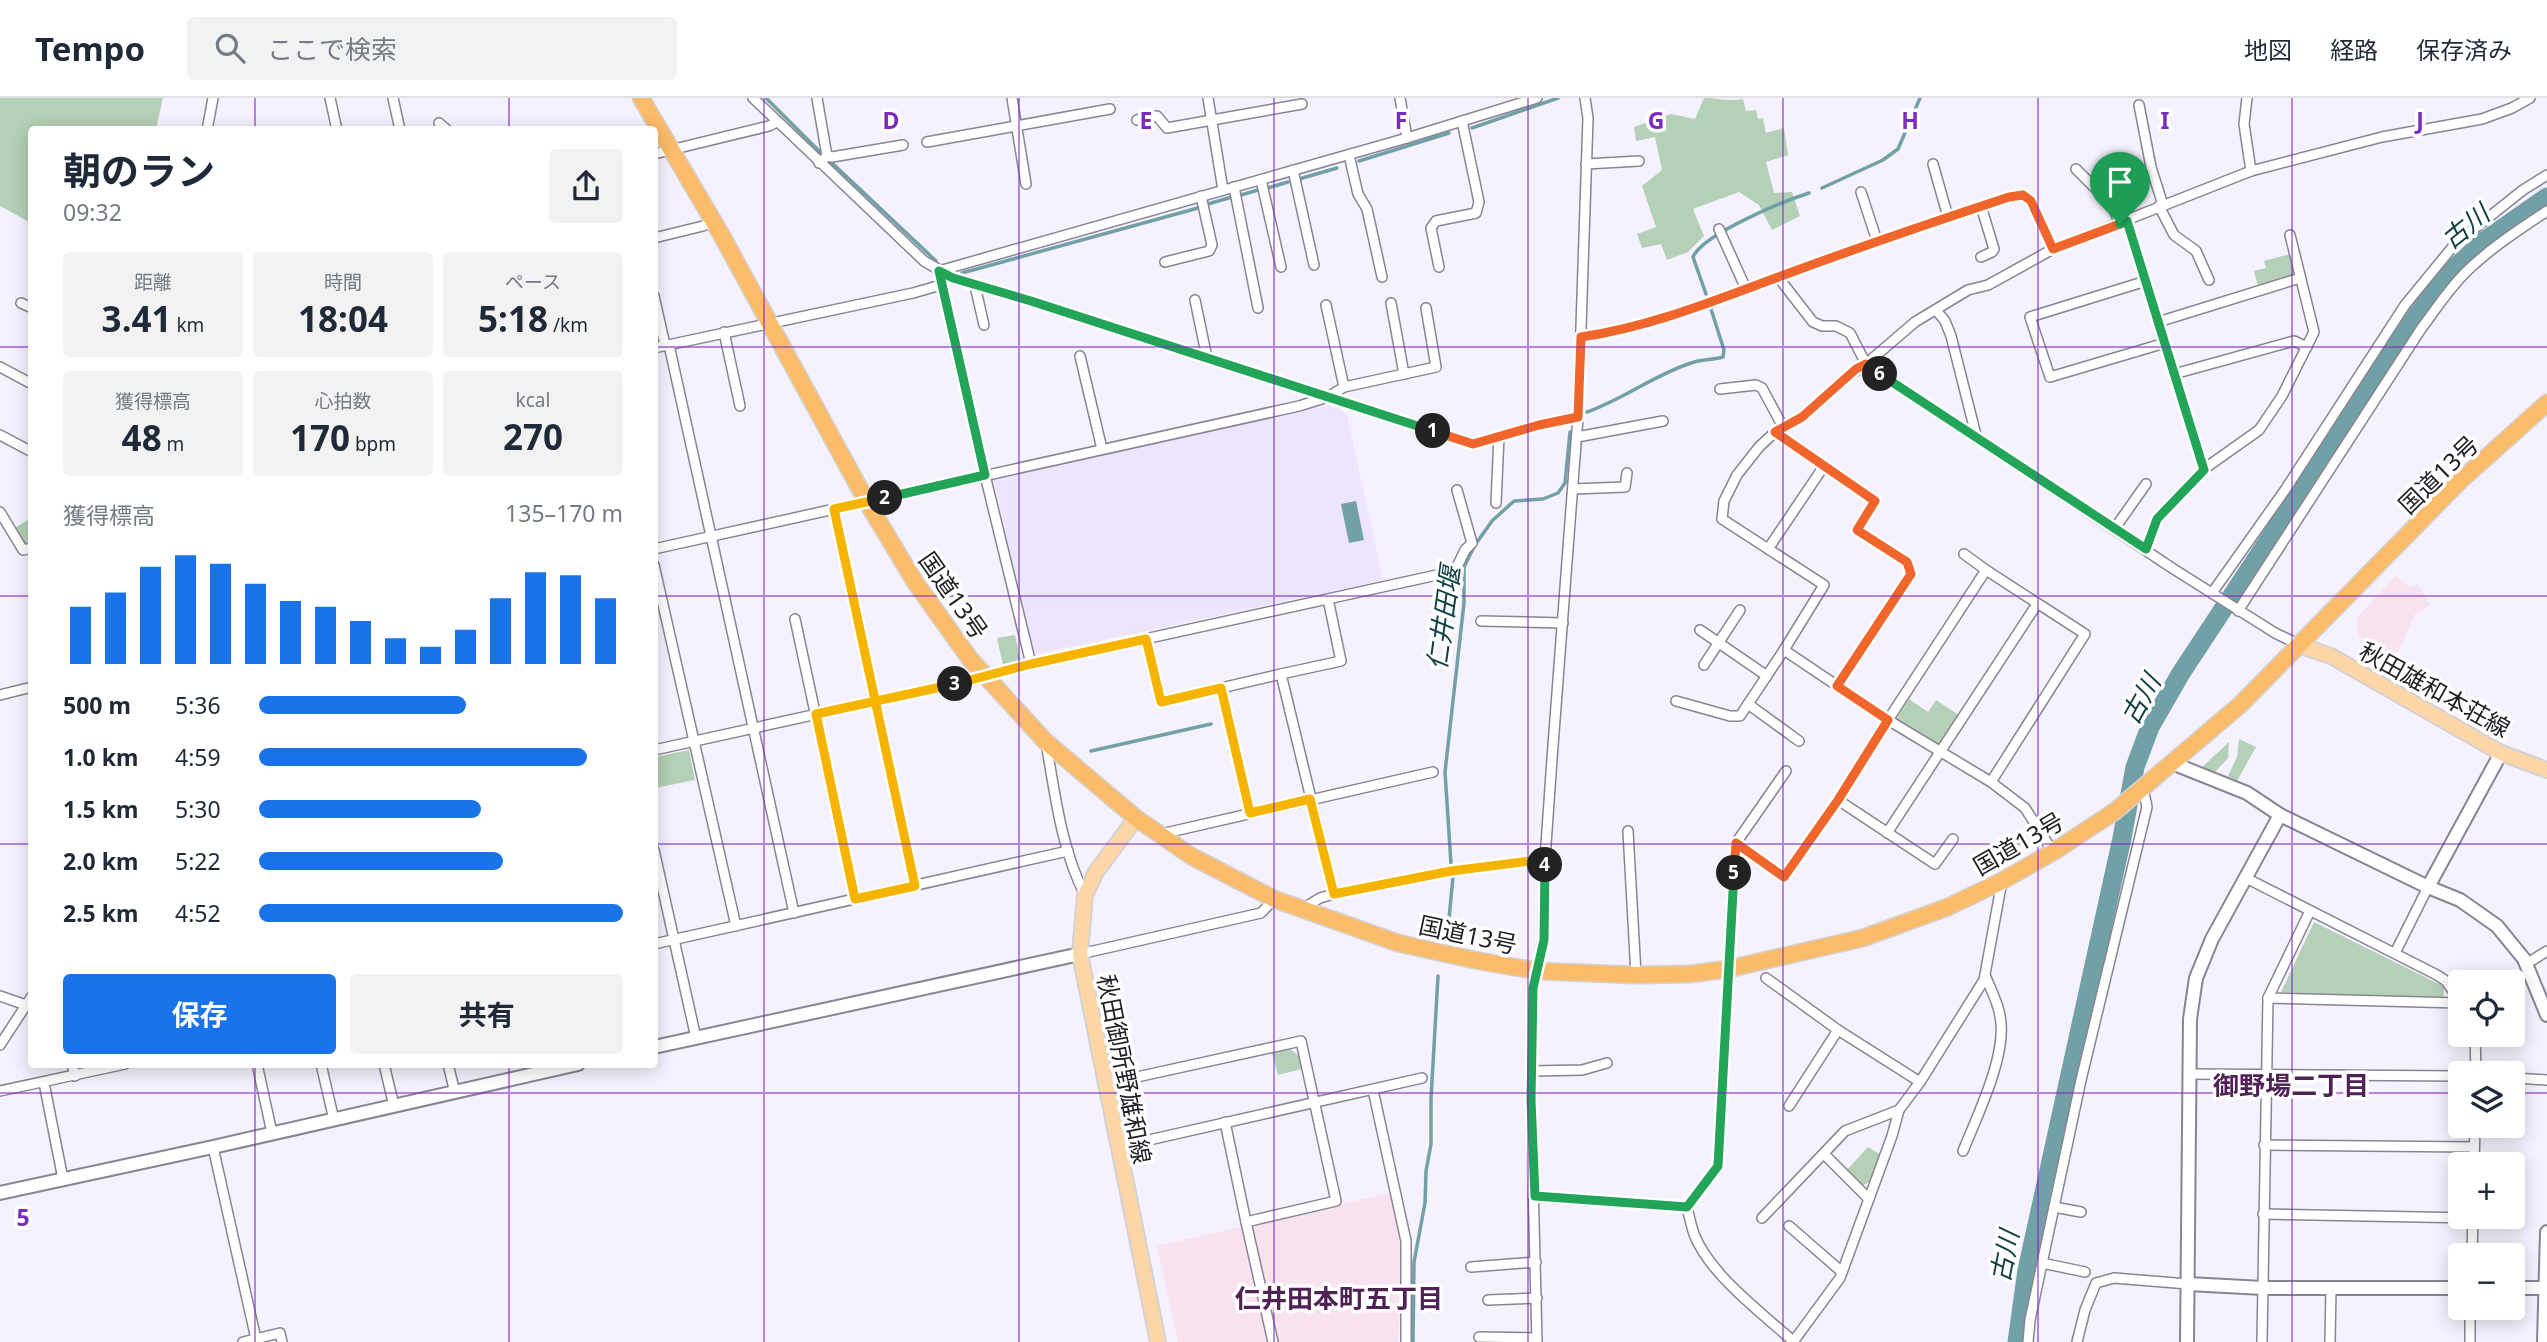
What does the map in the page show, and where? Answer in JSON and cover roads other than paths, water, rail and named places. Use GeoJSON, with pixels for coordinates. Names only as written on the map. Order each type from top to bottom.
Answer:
{"type":"FeatureCollection","features":[{"type":"Feature","properties":{"kind":"highway","name":"国道13号"},"geometry":{"type":"LineString","coordinates":[[641,98],[658,126]]}},
{"type":"Feature","properties":{"kind":"highway","name":"国道13号"},"geometry":{"type":"LineString","coordinates":[[658,127],[713,221],[867,502],[932,608],[985,677],[1045,741],[1136,818],[1191,856],[1274,899],[1398,943],[1536,971],[1636,975],[1690,974],[1728,969],[1863,938],[1948,908],[2002,881],[2114,812],[2240,705],[2301,646],[2460,481],[2547,403]]}},
{"type":"Feature","properties":{"kind":"main road","name":"秋田雄和本荘線"},"geometry":{"type":"LineString","coordinates":[[2301,646],[2331,656],[2501,753],[2547,770]]}},
{"type":"Feature","properties":{"kind":"main road","name":"秋田御所野雄和線"},"geometry":{"type":"LineString","coordinates":[[1136,818],[1096,872],[1085,895],[1080,954],[1158,1342]]}},
{"type":"Feature","properties":{"kind":"street"},"geometry":{"type":"LineString","coordinates":[[208,126],[213,98]]}},
{"type":"Feature","properties":{"kind":"street"},"geometry":{"type":"LineString","coordinates":[[330,98],[336,126]]}},
{"type":"Feature","properties":{"kind":"street"},"geometry":{"type":"LineString","coordinates":[[393,98],[399,126]]}},
{"type":"Feature","properties":{"kind":"street"},"geometry":{"type":"LineString","coordinates":[[753,98],[923,261],[953,278],[1473,444],[1578,417]]}},
{"type":"Feature","properties":{"kind":"street"},"geometry":{"type":"LineString","coordinates":[[817,98],[827,156]]}},
{"type":"Feature","properties":{"kind":"street"},"geometry":{"type":"LineString","coordinates":[[1012,98],[1026,184]]}},
{"type":"Feature","properties":{"kind":"street"},"geometry":{"type":"LineString","coordinates":[[1208,98],[1223,190]]}},
{"type":"Feature","properties":{"kind":"street"},"geometry":{"type":"LineString","coordinates":[[1401,98],[1407,138]]}},
{"type":"Feature","properties":{"kind":"street"},"geometry":{"type":"LineString","coordinates":[[939,271],[1349,155],[1537,98]]}},
{"type":"Feature","properties":{"kind":"street"},"geometry":{"type":"LineString","coordinates":[[1479,1337],[1537,1340],[1533,988],[1544,940],[1545,859],[1577,438],[1588,118],[1585,98]]}},
{"type":"Feature","properties":{"kind":"street"},"geometry":{"type":"LineString","coordinates":[[2247,98],[2245,133],[2251,171]]}},
{"type":"Feature","properties":{"kind":"street"},"geometry":{"type":"LineString","coordinates":[[1676,701],[1740,716],[1824,585],[1722,519],[1724,501],[1737,475],[1759,447],[1779,430],[1802,417],[1840,382],[1915,323],[1968,290],[1988,285],[2053,249],[2251,171],[2382,137],[2482,119],[2530,98]]}},
{"type":"Feature","properties":{"kind":"street"},"geometry":{"type":"LineString","coordinates":[[1138,120],[1157,116],[1167,128],[1302,104]]}},
{"type":"Feature","properties":{"kind":"street"},"geometry":{"type":"LineString","coordinates":[[2139,105],[2161,205],[2174,235],[2196,251],[2209,280]]}},
{"type":"Feature","properties":{"kind":"street"},"geometry":{"type":"LineString","coordinates":[[928,142],[1110,108]]}},
{"type":"Feature","properties":{"kind":"street"},"geometry":{"type":"LineString","coordinates":[[1439,267],[1431,228],[1436,222],[1476,213],[1479,202],[1462,121]]}},
{"type":"Feature","properties":{"kind":"street"},"geometry":{"type":"LineString","coordinates":[[658,153],[777,122]]}},
{"type":"Feature","properties":{"kind":"street"},"geometry":{"type":"LineString","coordinates":[[439,123],[442,126]]}},
{"type":"Feature","properties":{"kind":"street"},"geometry":{"type":"LineString","coordinates":[[819,163],[827,156],[904,145]]}},
{"type":"Feature","properties":{"kind":"street"},"geometry":{"type":"LineString","coordinates":[[1349,155],[1358,194],[1367,209],[1382,277]]}},
{"type":"Feature","properties":{"kind":"street"},"geometry":{"type":"LineString","coordinates":[[1586,164],[1639,161]]}},
{"type":"Feature","properties":{"kind":"street"},"geometry":{"type":"LineString","coordinates":[[1933,164],[1948,217]]}},
{"type":"Feature","properties":{"kind":"street"},"geometry":{"type":"LineString","coordinates":[[2076,169],[2112,205],[2124,223],[2146,281],[2204,470]]}},
{"type":"Feature","properties":{"kind":"street"},"geometry":{"type":"LineString","coordinates":[[1293,170],[1314,265]]}},
{"type":"Feature","properties":{"kind":"street"},"geometry":{"type":"LineString","coordinates":[[2214,594],[2405,304],[2455,244],[2523,190],[2547,175]]}},
{"type":"Feature","properties":{"kind":"street"},"geometry":{"type":"LineString","coordinates":[[1261,180],[1281,267]]}},
{"type":"Feature","properties":{"kind":"street"},"geometry":{"type":"LineString","coordinates":[[1234,187],[1258,308]]}},
{"type":"Feature","properties":{"kind":"street"},"geometry":{"type":"LineString","coordinates":[[1861,192],[1877,241]]}},
{"type":"Feature","properties":{"kind":"street"},"geometry":{"type":"LineString","coordinates":[[1581,337],[1613,332],[1746,289],[2009,197],[2023,195],[2031,201],[2053,249]]}},
{"type":"Feature","properties":{"kind":"street"},"geometry":{"type":"LineString","coordinates":[[1165,262],[1209,251],[1212,245],[1201,197]]}},
{"type":"Feature","properties":{"kind":"street"},"geometry":{"type":"LineString","coordinates":[[1981,206],[1994,249],[1981,257]]}},
{"type":"Feature","properties":{"kind":"street"},"geometry":{"type":"LineString","coordinates":[[2236,609],[2421,329],[2445,297],[2468,270],[2547,211]]}},
{"type":"Feature","properties":{"kind":"street"},"geometry":{"type":"LineString","coordinates":[[658,237],[713,221]]}},
{"type":"Feature","properties":{"kind":"street"},"geometry":{"type":"LineString","coordinates":[[1721,233],[1746,289]]}},
{"type":"Feature","properties":{"kind":"street"},"geometry":{"type":"LineString","coordinates":[[2146,549],[2157,519],[2204,470],[2259,430],[2282,396],[2314,332],[2290,235]]}},
{"type":"Feature","properties":{"kind":"street"},"geometry":{"type":"LineString","coordinates":[[939,271],[1031,664]]}},
{"type":"Feature","properties":{"kind":"street"},"geometry":{"type":"LineString","coordinates":[[1778,277],[1812,323],[1836,326],[1850,333],[1866,364],[2172,568],[2301,646]]}},
{"type":"Feature","properties":{"kind":"street"},"geometry":{"type":"LineString","coordinates":[[2158,322],[2300,278]]}},
{"type":"Feature","properties":{"kind":"street"},"geometry":{"type":"LineString","coordinates":[[2146,281],[2030,317],[2050,377],[2165,343]]}},
{"type":"Feature","properties":{"kind":"street"},"geometry":{"type":"LineString","coordinates":[[658,347],[941,285]]}},
{"type":"Feature","properties":{"kind":"street"},"geometry":{"type":"LineString","coordinates":[[975,286],[985,325]]}},
{"type":"Feature","properties":{"kind":"street"},"geometry":{"type":"LineString","coordinates":[[1195,300],[1208,358]]}},
{"type":"Feature","properties":{"kind":"street"},"geometry":{"type":"LineString","coordinates":[[21,303],[28,306]]}},
{"type":"Feature","properties":{"kind":"street"},"geometry":{"type":"LineString","coordinates":[[1391,303],[1404,374]]}},
{"type":"Feature","properties":{"kind":"street"},"geometry":{"type":"LineString","coordinates":[[1325,306],[1344,387]]}},
{"type":"Feature","properties":{"kind":"street"},"geometry":{"type":"LineString","coordinates":[[658,548],[1299,406],[1328,397],[1344,387],[1436,367],[1426,308]]}},
{"type":"Feature","properties":{"kind":"street"},"geometry":{"type":"LineString","coordinates":[[1936,310],[1945,321],[1951,336],[1978,439]]}},
{"type":"Feature","properties":{"kind":"street"},"geometry":{"type":"LineString","coordinates":[[658,311],[711,536],[794,913]]}},
{"type":"Feature","properties":{"kind":"street"},"geometry":{"type":"LineString","coordinates":[[724,332],[740,406]]}},
{"type":"Feature","properties":{"kind":"street"},"geometry":{"type":"LineString","coordinates":[[2174,374],[2294,341],[2306,348]]}},
{"type":"Feature","properties":{"kind":"street"},"geometry":{"type":"LineString","coordinates":[[1080,356],[1102,449]]}},
{"type":"Feature","properties":{"kind":"street"},"geometry":{"type":"LineString","coordinates":[[0,367],[28,382]]}},
{"type":"Feature","properties":{"kind":"street"},"geometry":{"type":"LineString","coordinates":[[1720,389],[1756,385],[1762,388],[1779,430],[1824,466],[1875,501],[1857,530],[1907,562],[1911,574],[1837,686]]}},
{"type":"Feature","properties":{"kind":"street"},"geometry":{"type":"LineString","coordinates":[[1577,438],[1663,421]]}},
{"type":"Feature","properties":{"kind":"street"},"geometry":{"type":"LineString","coordinates":[[0,435],[28,450]]}},
{"type":"Feature","properties":{"kind":"street"},"geometry":{"type":"LineString","coordinates":[[1496,503],[1499,436]]}},
{"type":"Feature","properties":{"kind":"street"},"geometry":{"type":"LineString","coordinates":[[1768,549],[1824,466]]}},
{"type":"Feature","properties":{"kind":"street"},"geometry":{"type":"LineString","coordinates":[[1573,489],[1625,487],[1627,473]]}},
{"type":"Feature","properties":{"kind":"street"},"geometry":{"type":"LineString","coordinates":[[2115,528],[2146,484]]}},
{"type":"Feature","properties":{"kind":"street"},"geometry":{"type":"LineString","coordinates":[[658,749],[1455,571],[1465,550],[1472,543],[1457,490]]}},
{"type":"Feature","properties":{"kind":"street"},"geometry":{"type":"LineString","coordinates":[[834,509],[873,702],[915,886]]}},
{"type":"Feature","properties":{"kind":"street"},"geometry":{"type":"LineString","coordinates":[[0,512],[23,550],[28,549]]}},
{"type":"Feature","properties":{"kind":"street"},"geometry":{"type":"LineString","coordinates":[[1964,554],[2085,634],[1991,782]]}},
{"type":"Feature","properties":{"kind":"street"},"geometry":{"type":"LineString","coordinates":[[1736,843],[1784,877],[1838,800],[1986,570]]}},
{"type":"Feature","properties":{"kind":"street"},"geometry":{"type":"LineString","coordinates":[[658,583],[736,926]]}},
{"type":"Feature","properties":{"kind":"street"},"geometry":{"type":"LineString","coordinates":[[1146,639],[1161,702],[1341,661],[1328,600]]}},
{"type":"Feature","properties":{"kind":"street"},"geometry":{"type":"LineString","coordinates":[[1887,834],[2037,604]]}},
{"type":"Feature","properties":{"kind":"street"},"geometry":{"type":"LineString","coordinates":[[1703,665],[1740,610]]}},
{"type":"Feature","properties":{"kind":"street"},"geometry":{"type":"LineString","coordinates":[[795,619],[855,899]]}},
{"type":"Feature","properties":{"kind":"street"},"geometry":{"type":"LineString","coordinates":[[1481,621],[1563,624]]}},
{"type":"Feature","properties":{"kind":"street"},"geometry":{"type":"LineString","coordinates":[[1700,630],[1767,676]]}},
{"type":"Feature","properties":{"kind":"street"},"geometry":{"type":"LineString","coordinates":[[1784,650],[1888,720],[1991,782],[2025,808],[2053,852]]}},
{"type":"Feature","properties":{"kind":"street"},"geometry":{"type":"LineString","coordinates":[[1281,674],[1334,894]]}},
{"type":"Feature","properties":{"kind":"street"},"geometry":{"type":"LineString","coordinates":[[0,695],[28,688]]}},
{"type":"Feature","properties":{"kind":"street"},"geometry":{"type":"LineString","coordinates":[[1221,688],[1250,813]]}},
{"type":"Feature","properties":{"kind":"street"},"geometry":{"type":"LineString","coordinates":[[1748,704],[1799,741]]}},
{"type":"Feature","properties":{"kind":"street"},"geometry":{"type":"LineString","coordinates":[[1045,741],[1068,851],[1085,895]]}},
{"type":"Feature","properties":{"kind":"street"},"geometry":{"type":"LineString","coordinates":[[2395,953],[2501,753]]}},
{"type":"Feature","properties":{"kind":"street"},"geometry":{"type":"LineString","coordinates":[[2172,763],[2238,789],[2280,815],[2460,900],[2497,926],[2526,964],[2547,1014]]}},
{"type":"Feature","properties":{"kind":"street"},"geometry":{"type":"LineString","coordinates":[[1687,1207],[1718,1166],[1736,843],[1786,771]]}},
{"type":"Feature","properties":{"kind":"street"},"geometry":{"type":"LineString","coordinates":[[1160,834],[1433,772]]}},
{"type":"Feature","properties":{"kind":"street"},"geometry":{"type":"LineString","coordinates":[[2028,1342],[2030,1320],[2081,1080],[2147,807],[2142,789]]}},
{"type":"Feature","properties":{"kind":"street"},"geometry":{"type":"LineString","coordinates":[[1838,800],[1936,864],[1953,839]]}},
{"type":"Feature","properties":{"kind":"street"},"geometry":{"type":"LineString","coordinates":[[2187,1342],[2190,1019],[2196,978],[2212,939],[2280,815]]}},
{"type":"Feature","properties":{"kind":"street"},"geometry":{"type":"LineString","coordinates":[[1628,831],[1636,975]]}},
{"type":"Feature","properties":{"kind":"street"},"geometry":{"type":"LineString","coordinates":[[658,943],[1068,851]]}},
{"type":"Feature","properties":{"kind":"street"},"geometry":{"type":"LineString","coordinates":[[1301,909],[1320,898],[1334,894],[1451,871],[1545,859]]}},
{"type":"Feature","properties":{"kind":"street"},"geometry":{"type":"LineString","coordinates":[[658,868],[696,1038]]}},
{"type":"Feature","properties":{"kind":"street"},"geometry":{"type":"LineString","coordinates":[[2246,878],[2395,953],[2448,984]]}},
{"type":"Feature","properties":{"kind":"street"},"geometry":{"type":"LineString","coordinates":[[1687,1207],[1694,1234],[1705,1255],[1741,1295],[1793,1342],[1842,1272],[1894,1132],[1899,1110],[1920,1082],[1985,975],[2002,881]]}},
{"type":"Feature","properties":{"kind":"street"},"geometry":{"type":"LineString","coordinates":[[658,1046],[1261,913],[1274,899]]}},
{"type":"Feature","properties":{"kind":"street"},"geometry":{"type":"LineString","coordinates":[[2262,1342],[2268,998],[2310,911]]}},
{"type":"Feature","properties":{"kind":"street"},"geometry":{"type":"LineString","coordinates":[[2526,964],[2547,951]]}},
{"type":"Feature","properties":{"kind":"street"},"geometry":{"type":"LineString","coordinates":[[1963,1151],[1994,1076],[2002,1024],[1985,975]]}},
{"type":"Feature","properties":{"kind":"street"},"geometry":{"type":"LineString","coordinates":[[1766,978],[1838,1030],[1920,1082]]}},
{"type":"Feature","properties":{"kind":"street"},"geometry":{"type":"LineString","coordinates":[[0,996],[28,1001]]}},
{"type":"Feature","properties":{"kind":"street"},"geometry":{"type":"LineString","coordinates":[[2268,998],[2448,1002]]}},
{"type":"Feature","properties":{"kind":"street"},"geometry":{"type":"LineString","coordinates":[[0,1045],[28,1003]]}},
{"type":"Feature","properties":{"kind":"street"},"geometry":{"type":"LineString","coordinates":[[1789,1106],[1838,1030]]}},
{"type":"Feature","properties":{"kind":"street"},"geometry":{"type":"LineString","coordinates":[[1105,1084],[1301,1041],[1336,1201],[1246,1222]]}},
{"type":"Feature","properties":{"kind":"street"},"geometry":{"type":"LineString","coordinates":[[1532,1071],[1582,1070],[1607,1063]]}},
{"type":"Feature","properties":{"kind":"street"},"geometry":{"type":"LineString","coordinates":[[73,1068],[75,1076]]}},
{"type":"Feature","properties":{"kind":"street"},"geometry":{"type":"LineString","coordinates":[[0,1091],[108,1068]]}},
{"type":"Feature","properties":{"kind":"street"},"geometry":{"type":"LineString","coordinates":[[258,1068],[272,1133]]}},
{"type":"Feature","properties":{"kind":"street"},"geometry":{"type":"LineString","coordinates":[[322,1068],[334,1120]]}},
{"type":"Feature","properties":{"kind":"street"},"geometry":{"type":"LineString","coordinates":[[385,1068],[394,1106]]}},
{"type":"Feature","properties":{"kind":"street"},"geometry":{"type":"LineString","coordinates":[[449,1068],[455,1093]]}},
{"type":"Feature","properties":{"kind":"street"},"geometry":{"type":"LineString","coordinates":[[0,1193],[561,1068]]}},
{"type":"Feature","properties":{"kind":"street"},"geometry":{"type":"LineString","coordinates":[[2189,1074],[2448,1076]]}},
{"type":"Feature","properties":{"kind":"street"},"geometry":{"type":"LineString","coordinates":[[1118,1147],[1422,1079]]}},
{"type":"Feature","properties":{"kind":"street"},"geometry":{"type":"LineString","coordinates":[[2525,1079],[2547,1080]]}},
{"type":"Feature","properties":{"kind":"street"},"geometry":{"type":"LineString","coordinates":[[44,1083],[63,1180]]}},
{"type":"Feature","properties":{"kind":"street"},"geometry":{"type":"LineString","coordinates":[[1373,1090],[1406,1241],[1406,1342]]}},
{"type":"Feature","properties":{"kind":"street"},"geometry":{"type":"LineString","coordinates":[[1762,1218],[1845,1131],[1899,1110]]}},
{"type":"Feature","properties":{"kind":"street"},"geometry":{"type":"LineString","coordinates":[[1225,1122],[1273,1342]]}},
{"type":"Feature","properties":{"kind":"street"},"geometry":{"type":"LineString","coordinates":[[2474,1138],[2474,1152]]}},
{"type":"Feature","properties":{"kind":"street"},"geometry":{"type":"LineString","coordinates":[[2264,1145],[2474,1147]]}},
{"type":"Feature","properties":{"kind":"street"},"geometry":{"type":"LineString","coordinates":[[213,1147],[256,1339]]}},
{"type":"Feature","properties":{"kind":"street"},"geometry":{"type":"LineString","coordinates":[[1824,1154],[1869,1199]]}},
{"type":"Feature","properties":{"kind":"street"},"geometry":{"type":"LineString","coordinates":[[1535,1196],[1687,1207]]}},
{"type":"Feature","properties":{"kind":"street"},"geometry":{"type":"LineString","coordinates":[[2054,1207],[2081,1212]]}},
{"type":"Feature","properties":{"kind":"street"},"geometry":{"type":"LineString","coordinates":[[2263,1214],[2448,1217]]}},
{"type":"Feature","properties":{"kind":"street"},"geometry":{"type":"LineString","coordinates":[[1789,1226],[1842,1272]]}},
{"type":"Feature","properties":{"kind":"street"},"geometry":{"type":"LineString","coordinates":[[2544,1342],[2547,1232]]}},
{"type":"Feature","properties":{"kind":"street"},"geometry":{"type":"LineString","coordinates":[[1471,1267],[1536,1262]]}},
{"type":"Feature","properties":{"kind":"street"},"geometry":{"type":"LineString","coordinates":[[2042,1263],[2085,1272]]}},
{"type":"Feature","properties":{"kind":"street"},"geometry":{"type":"LineString","coordinates":[[2077,1342],[2085,1310],[2096,1283],[2115,1279],[2263,1288],[2448,1288]]}},
{"type":"Feature","properties":{"kind":"street"},"geometry":{"type":"LineString","coordinates":[[2330,1342],[2331,1288]]}},
{"type":"Feature","properties":{"kind":"street"},"geometry":{"type":"LineString","coordinates":[[2525,1288],[2546,1288]]}},
{"type":"Feature","properties":{"kind":"street"},"geometry":{"type":"LineString","coordinates":[[1488,1300],[1537,1298]]}},
{"type":"Feature","properties":{"kind":"street"},"geometry":{"type":"LineString","coordinates":[[2470,1320],[2470,1342]]}},
{"type":"Feature","properties":{"kind":"street"},"geometry":{"type":"LineString","coordinates":[[243,1342],[280,1334],[282,1342]]}},
{"type":"Feature","properties":{"kind":"water"},"geometry":{"type":"Polygon","coordinates":[[[1356,501],[1364,540],[1349,543],[1341,504],[1356,501]]]}},
{"type":"Feature","properties":{"kind":"waterway"},"geometry":{"type":"LineString","coordinates":[[766,98],[820,152]]}},
{"type":"Feature","properties":{"kind":"waterway"},"geometry":{"type":"LineString","coordinates":[[1472,128],[1558,98]]}},
{"type":"Feature","properties":{"kind":"waterway","name":"仁井田堰"},"geometry":{"type":"LineString","coordinates":[[1822,188],[1883,160],[1898,149],[1920,98]]}},
{"type":"Feature","properties":{"kind":"waterway"},"geometry":{"type":"LineString","coordinates":[[1359,161],[1449,133]]}},
{"type":"Feature","properties":{"kind":"waterway"},"geometry":{"type":"LineString","coordinates":[[831,162],[936,261]]}},
{"type":"Feature","properties":{"kind":"waterway"},"geometry":{"type":"LineString","coordinates":[[1299,179],[1337,168]]}},
{"type":"Feature","properties":{"kind":"waterway"},"geometry":{"type":"LineString","coordinates":[[1268,188],[1288,182]]}},
{"type":"Feature","properties":{"kind":"waterway"},"geometry":{"type":"LineString","coordinates":[[1241,195],[1258,190]]}},
{"type":"Feature","properties":{"kind":"waterway","name":"仁井田堰"},"geometry":{"type":"LineString","coordinates":[[1706,294],[1693,257],[1700,248],[1745,219],[1809,193]]}},
{"type":"Feature","properties":{"kind":"waterway"},"geometry":{"type":"LineString","coordinates":[[1208,204],[1232,197]]}},
{"type":"Feature","properties":{"kind":"waterway","name":"古川"},"geometry":{"type":"LineString","coordinates":[[2017,1342],[2027,1270],[2122,838],[2135,767],[2150,727],[2181,673],[2388,353],[2449,273],[2484,241],[2547,197]]}},
{"type":"Feature","properties":{"kind":"waterway"},"geometry":{"type":"LineString","coordinates":[[962,273],[1198,208]]}},
{"type":"Feature","properties":{"kind":"waterway","name":"仁井田堰"},"geometry":{"type":"LineString","coordinates":[[1587,412],[1677,368],[1723,357],[1724,350],[1711,309]]}},
{"type":"Feature","properties":{"kind":"waterway","name":"仁井田堰"},"geometry":{"type":"LineString","coordinates":[[1451,864],[1445,772],[1464,603],[1464,567],[1492,521],[1514,501],[1543,499],[1558,493],[1565,483],[1570,432]]}},
{"type":"Feature","properties":{"kind":"waterway"},"geometry":{"type":"LineString","coordinates":[[1091,751],[1211,724]]}},
{"type":"Feature","properties":{"kind":"waterway"},"geometry":{"type":"LineString","coordinates":[[1447,939],[1453,877]]}},
{"type":"Feature","properties":{"kind":"waterway"},"geometry":{"type":"LineString","coordinates":[[1413,1342],[1414,1262],[1425,1203],[1426,1171],[1431,1144],[1438,976]]}},
{"type":"Feature","properties":{"kind":"district","name":"御野場二丁目"},"geometry":{"type":"Point","coordinates":[2291,1085]}},
{"type":"Feature","properties":{"kind":"district","name":"仁井田本町五丁目"},"geometry":{"type":"Point","coordinates":[1339,1298]}}]}
